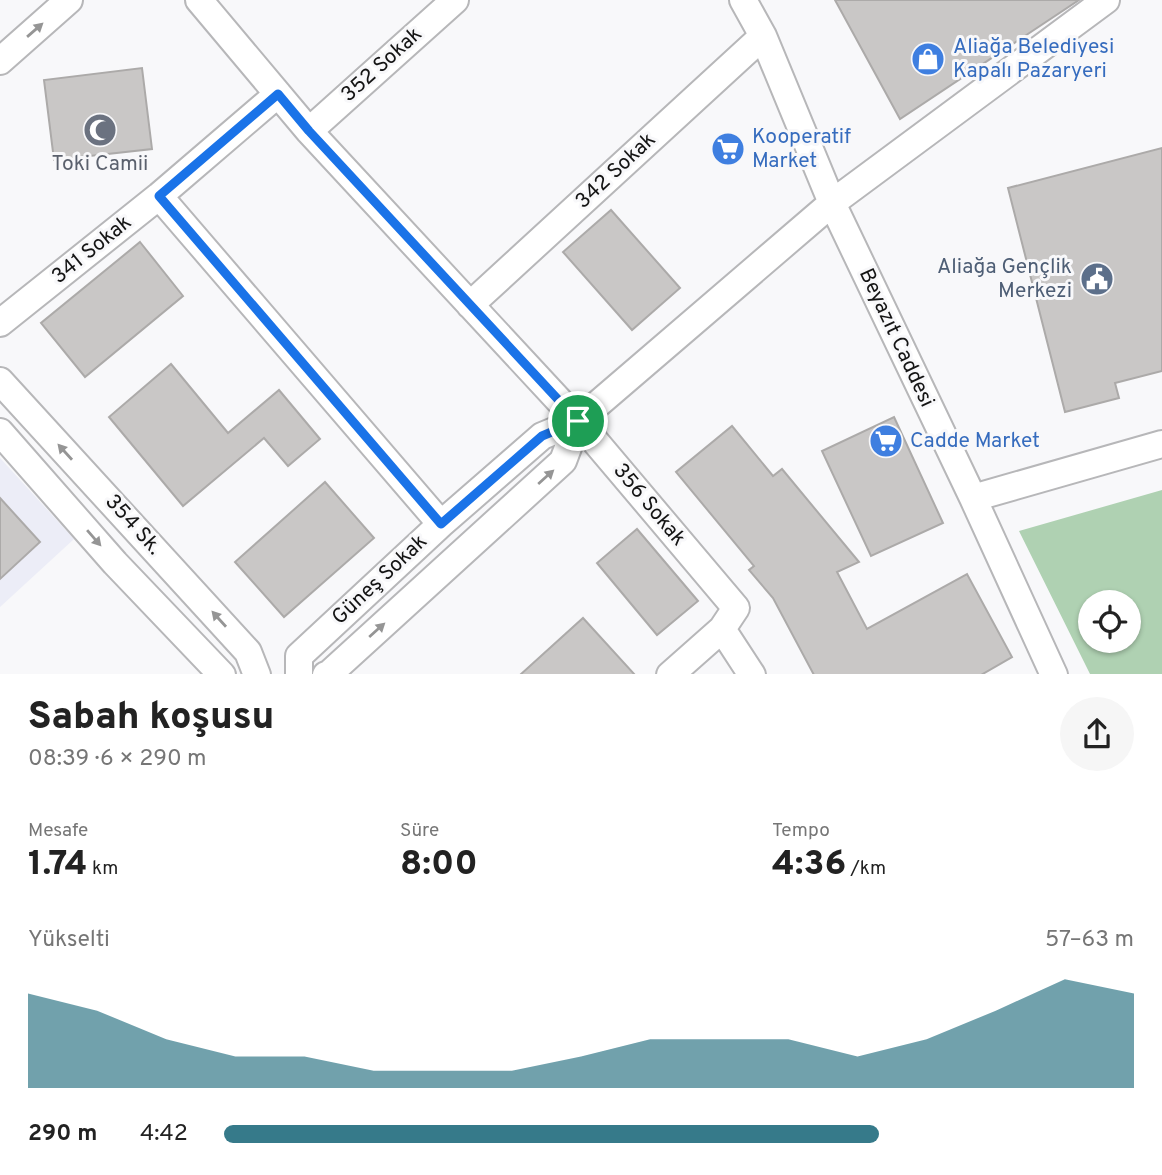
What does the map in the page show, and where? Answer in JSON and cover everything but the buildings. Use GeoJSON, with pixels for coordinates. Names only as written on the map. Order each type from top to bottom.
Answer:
{"type":"FeatureCollection","features":[{"type":"Feature","properties":{"kind":"street"},"geometry":{"type":"LineString","coordinates":[[0,61],[69,0]]}},
{"type":"Feature","properties":{"kind":"street","name":"356 Sokak"},"geometry":{"type":"LineString","coordinates":[[199,0],[309,131],[578,421],[736,608],[722,629]]}},
{"type":"Feature","properties":{"kind":"street","name":"352 Sokak"},"geometry":{"type":"LineString","coordinates":[[309,131],[455,0]]}},
{"type":"Feature","properties":{"kind":"street","name":"Beyazıt Caddesi"},"geometry":{"type":"LineString","coordinates":[[743,0],[762,36],[832,204],[973,498],[1043,669]]}},
{"type":"Feature","properties":{"kind":"street","name":"Güneş Sokak"},"geometry":{"type":"LineString","coordinates":[[299,674],[299,656],[441,524],[542,436],[578,421],[832,204],[1106,0]]}},
{"type":"Feature","properties":{"kind":"street","name":"342 Sokak"},"geometry":{"type":"LineString","coordinates":[[470,306],[762,36]]}},
{"type":"Feature","properties":{"kind":"street","name":"341 Sokak"},"geometry":{"type":"LineString","coordinates":[[0,323],[159,196],[278,94]]}},
{"type":"Feature","properties":{"kind":"street"},"geometry":{"type":"LineString","coordinates":[[159,196],[441,524]]}},
{"type":"Feature","properties":{"kind":"street","name":"354 Sk."},"geometry":{"type":"LineString","coordinates":[[0,381],[248,652],[257,674]]}},
{"type":"Feature","properties":{"kind":"street","name":"Güneş Sokak"},"geometry":{"type":"LineString","coordinates":[[326,674],[563,461],[578,421]]}},
{"type":"Feature","properties":{"kind":"street","name":"354 Sk."},"geometry":{"type":"LineString","coordinates":[[0,432],[115,563],[222,674]]}},
{"type":"Feature","properties":{"kind":"street"},"geometry":{"type":"LineString","coordinates":[[973,498],[1162,444]]}},
{"type":"Feature","properties":{"kind":"street"},"geometry":{"type":"LineString","coordinates":[[670,674],[722,629],[751,674]]}},
{"type":"Feature","properties":{"kind":"shaded area"},"geometry":{"type":"Polygon","coordinates":[[[0,458],[74,539],[0,607],[0,458]]]}},
{"type":"Feature","properties":{"kind":"green space"},"geometry":{"type":"Polygon","coordinates":[[[1162,490],[1162,674],[1090,674],[1080,653],[1141,653],[1141,590],[1078,590],[1078,650],[1019,531],[1162,490]]]}},
{"type":"Feature","properties":{"kind":"place","name":"Aliağa Belediyesi Kapalı Pazaryeri"},"geometry":{"type":"Point","coordinates":[928,59]}},
{"type":"Feature","properties":{"kind":"place","name":"Toki Camii"},"geometry":{"type":"Point","coordinates":[100,130]}},
{"type":"Feature","properties":{"kind":"place","name":"Kooperatif Market"},"geometry":{"type":"Point","coordinates":[728,149]}},
{"type":"Feature","properties":{"kind":"place","name":"Aliağa Gençlik Merkezi"},"geometry":{"type":"Point","coordinates":[1097,279]}},
{"type":"Feature","properties":{"kind":"place","name":"Cadde Market"},"geometry":{"type":"Point","coordinates":[886,441]}},
{"type":"Feature","properties":{"kind":"route"},"geometry":{"type":"LineString","coordinates":[[278,94],[309,131],[578,421],[542,436],[441,524],[159,196],[278,94]]}}]}
